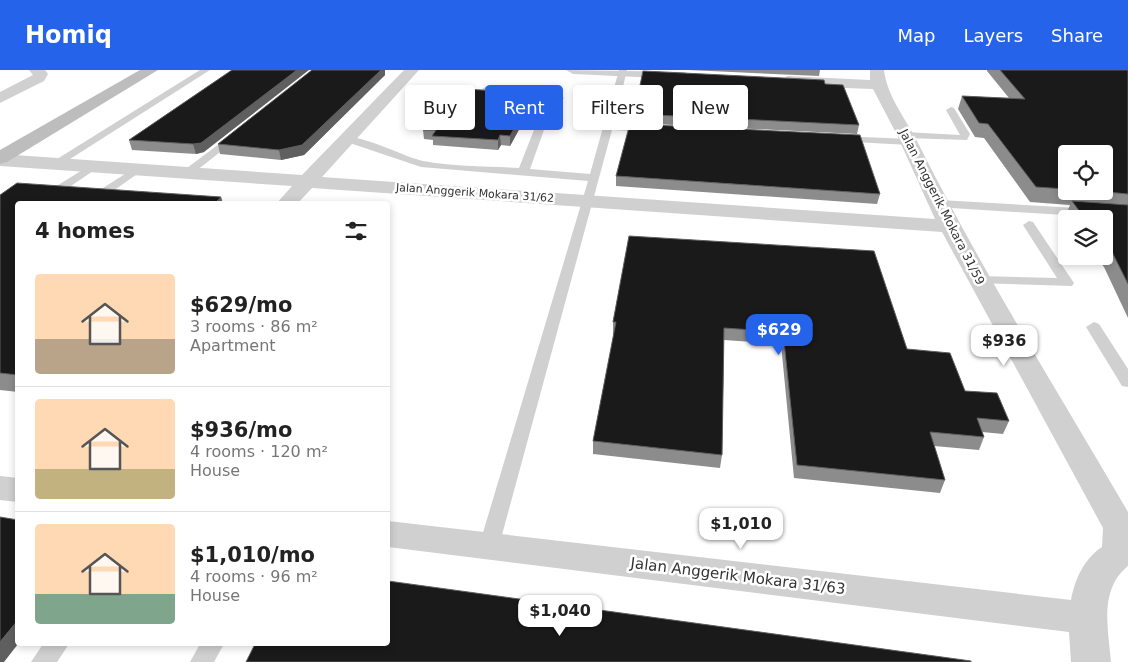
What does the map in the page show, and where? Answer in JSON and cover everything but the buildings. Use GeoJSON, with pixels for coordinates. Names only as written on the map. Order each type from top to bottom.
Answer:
{"type":"FeatureCollection","features":[{"type":"Feature","properties":{"kind":"street"},"geometry":{"type":"LineString","coordinates":[[0,98],[39,78],[41,74],[36,70]]}},
{"type":"Feature","properties":{"kind":"street"},"geometry":{"type":"LineString","coordinates":[[0,141],[127,70]]}},
{"type":"Feature","properties":{"kind":"street"},"geometry":{"type":"LineString","coordinates":[[0,159],[151,70]]}},
{"type":"Feature","properties":{"kind":"street"},"geometry":{"type":"LineString","coordinates":[[289,201],[412,70]]}},
{"type":"Feature","properties":{"kind":"street"},"geometry":{"type":"LineString","coordinates":[[573,70],[691,76]]}},
{"type":"Feature","properties":{"kind":"street"},"geometry":{"type":"LineString","coordinates":[[770,80],[878,78]]}},
{"type":"Feature","properties":{"kind":"street","name":"Jalan Anggerik Mokara 31/59"},"geometry":{"type":"LineString","coordinates":[[878,78],[944,215],[978,280],[1124,528],[1119,553],[1101,568],[1091,589],[1088,618],[1090,662]]}},
{"type":"Feature","properties":{"kind":"street","name":"Jalan Anggerik Mokara 31/62"},"geometry":{"type":"LineString","coordinates":[[0,159],[589,201],[944,215]]}},
{"type":"Feature","properties":{"kind":"street","name":"Jalan Anggerik Mokara 31/63"},"geometry":{"type":"LineString","coordinates":[[390,534],[1088,618]]}},
{"type":"Feature","properties":{"kind":"lane"},"geometry":{"type":"LineString","coordinates":[[55,164],[206,70]]}},
{"type":"Feature","properties":{"kind":"lane"},"geometry":{"type":"LineString","coordinates":[[618,85],[622,71]]}},
{"type":"Feature","properties":{"kind":"lane"},"geometry":{"type":"LineString","coordinates":[[832,138],[963,138],[964,131],[951,110]]}},
{"type":"Feature","properties":{"kind":"lane"},"geometry":{"type":"LineString","coordinates":[[523,172],[539,130]]}},
{"type":"Feature","properties":{"kind":"lane"},"geometry":{"type":"LineString","coordinates":[[489,546],[589,201],[607,130]]}},
{"type":"Feature","properties":{"kind":"lane"},"geometry":{"type":"LineString","coordinates":[[187,173],[240,131]]}},
{"type":"Feature","properties":{"kind":"lane"},"geometry":{"type":"LineString","coordinates":[[346,140],[377,148],[421,164],[595,178]]}},
{"type":"Feature","properties":{"kind":"lane"},"geometry":{"type":"LineString","coordinates":[[0,199],[15,194],[58,190],[92,167]]}},
{"type":"Feature","properties":{"kind":"lane"},"geometry":{"type":"LineString","coordinates":[[114,201],[107,195],[107,190],[136,170]]}},
{"type":"Feature","properties":{"kind":"lane"},"geometry":{"type":"LineString","coordinates":[[944,215],[1128,215]]}},
{"type":"Feature","properties":{"kind":"lane"},"geometry":{"type":"LineString","coordinates":[[978,280],[1067,283],[1028,225]]}},
{"type":"Feature","properties":{"kind":"lane"},"geometry":{"type":"LineString","coordinates":[[1094,327],[1128,382]]}},
{"type":"Feature","properties":{"kind":"lane"},"geometry":{"type":"LineString","coordinates":[[43,662],[55,646]]}},
{"type":"Feature","properties":{"kind":"lane"},"geometry":{"type":"LineString","coordinates":[[202,662],[211,646]]}}]}
